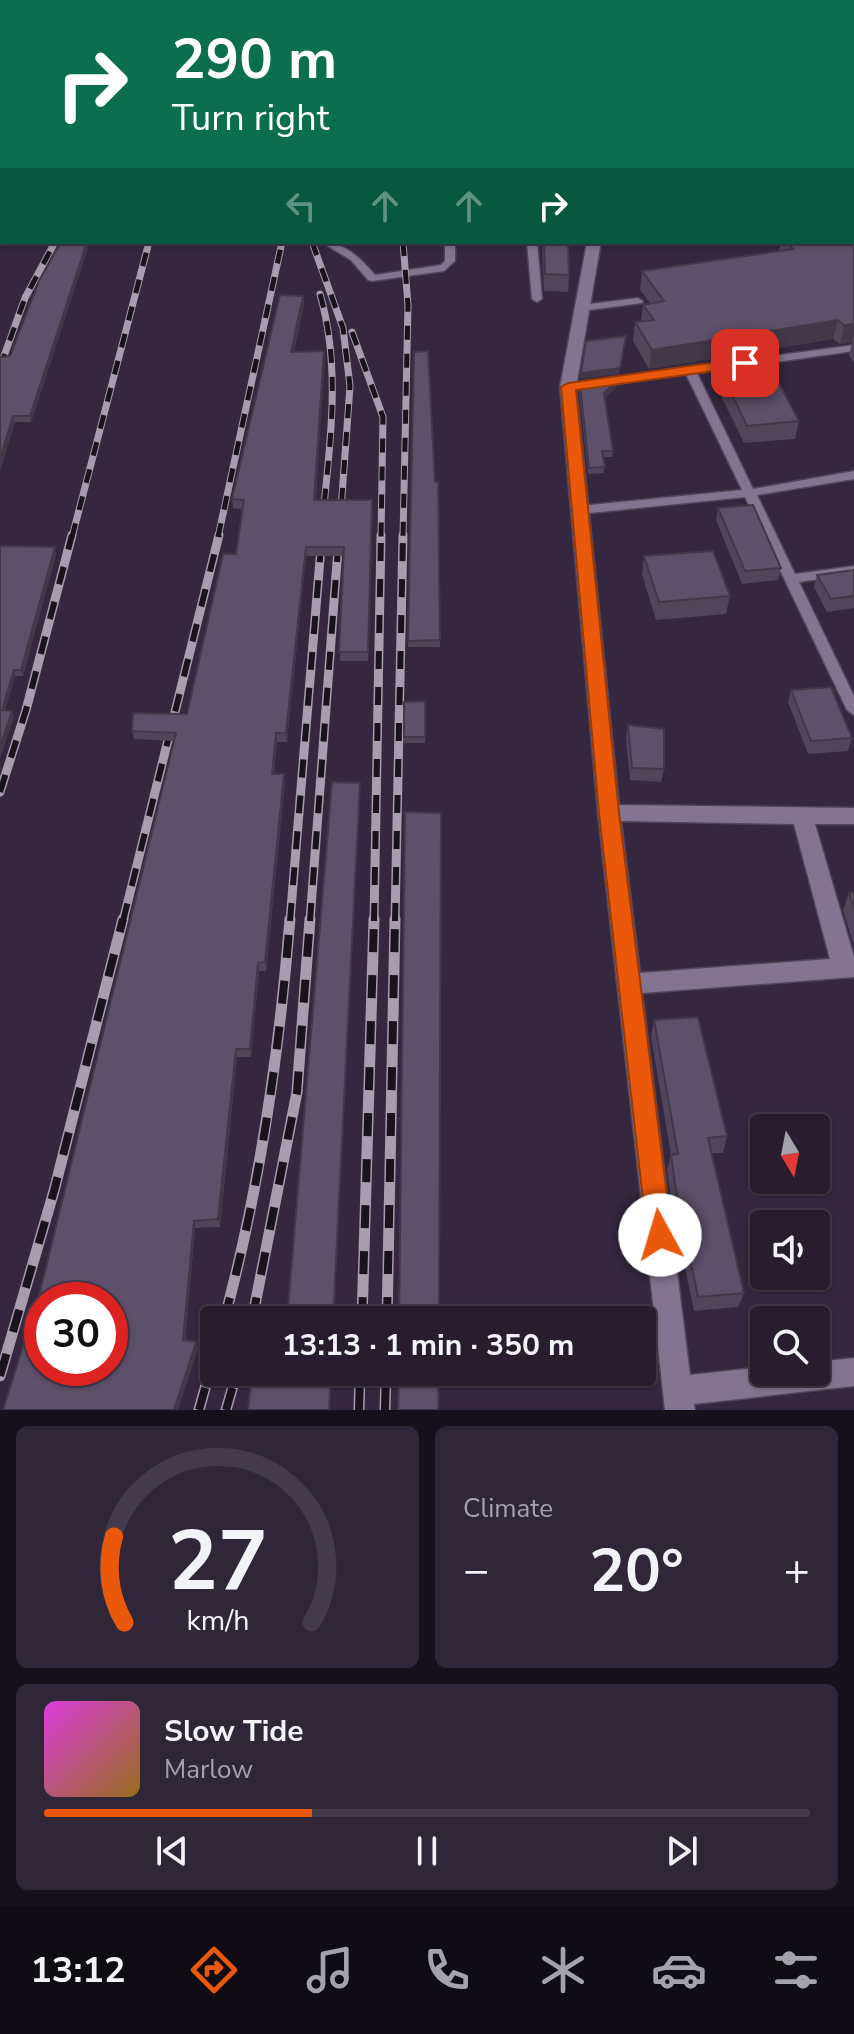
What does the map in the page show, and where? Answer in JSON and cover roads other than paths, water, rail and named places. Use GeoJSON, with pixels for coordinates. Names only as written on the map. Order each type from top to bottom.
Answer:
{"type":"FeatureCollection","features":[{"type":"Feature","properties":{"kind":"street"},"geometry":{"type":"LineString","coordinates":[[594,244],[568,387],[609,813],[632,984],[679,1400],[854,1372]]}},
{"type":"Feature","properties":{"kind":"street"},"geometry":{"type":"LineString","coordinates":[[609,813],[854,816]]}},
{"type":"Feature","properties":{"kind":"street"},"geometry":{"type":"LineString","coordinates":[[632,984],[849,967],[802,815]]}},
{"type":"Feature","properties":{"kind":"lane"},"geometry":{"type":"LineString","coordinates":[[330,244],[355,258],[372,278],[444,268],[450,261],[450,244]]}},
{"type":"Feature","properties":{"kind":"lane"},"geometry":{"type":"LineString","coordinates":[[532,244],[537,299]]}},
{"type":"Feature","properties":{"kind":"lane"},"geometry":{"type":"LineString","coordinates":[[582,308],[638,301]]}},
{"type":"Feature","properties":{"kind":"lane"},"geometry":{"type":"LineString","coordinates":[[568,387],[854,348]]}},
{"type":"Feature","properties":{"kind":"lane"},"geometry":{"type":"LineString","coordinates":[[690,370],[854,710]]}},
{"type":"Feature","properties":{"kind":"lane"},"geometry":{"type":"LineString","coordinates":[[580,510],[749,493],[854,475]]}},
{"type":"Feature","properties":{"kind":"lane"},"geometry":{"type":"LineString","coordinates":[[791,579],[854,570]]}},
{"type":"Feature","properties":{"kind":"railway"},"geometry":{"type":"LineString","coordinates":[[0,367],[25,298],[54,244]]}},
{"type":"Feature","properties":{"kind":"railway"},"geometry":{"type":"LineString","coordinates":[[72,537],[148,244]]}},
{"type":"Feature","properties":{"kind":"railway"},"geometry":{"type":"LineString","coordinates":[[218,537],[282,244]]}},
{"type":"Feature","properties":{"kind":"railway"},"geometry":{"type":"LineString","coordinates":[[313,244],[343,328],[350,386],[339,537]]}},
{"type":"Feature","properties":{"kind":"railway"},"geometry":{"type":"LineString","coordinates":[[403,244],[408,305],[403,537]]}},
{"type":"Feature","properties":{"kind":"railway"},"geometry":{"type":"LineString","coordinates":[[320,294],[327,324],[332,384],[321,537]]}},
{"type":"Feature","properties":{"kind":"railway"},"geometry":{"type":"LineString","coordinates":[[352,332],[383,417],[381,537]]}},
{"type":"Feature","properties":{"kind":"railway"},"geometry":{"type":"LineString","coordinates":[[0,792],[26,710],[72,535]]}},
{"type":"Feature","properties":{"kind":"railway"},"geometry":{"type":"LineString","coordinates":[[123,921],[219,535]]}},
{"type":"Feature","properties":{"kind":"railway"},"geometry":{"type":"LineString","coordinates":[[290,921],[322,535]]}},
{"type":"Feature","properties":{"kind":"railway"},"geometry":{"type":"LineString","coordinates":[[310,921],[339,535]]}},
{"type":"Feature","properties":{"kind":"railway"},"geometry":{"type":"LineString","coordinates":[[374,921],[381,535]]}},
{"type":"Feature","properties":{"kind":"railway"},"geometry":{"type":"LineString","coordinates":[[395,921],[403,535]]}},
{"type":"Feature","properties":{"kind":"railway"},"geometry":{"type":"LineString","coordinates":[[0,1376],[54,1191],[123,919]]}},
{"type":"Feature","properties":{"kind":"railway"},"geometry":{"type":"LineString","coordinates":[[228,1306],[258,1171],[280,1020],[290,919]]}},
{"type":"Feature","properties":{"kind":"railway"},"geometry":{"type":"LineString","coordinates":[[255,1306],[297,1092],[310,919]]}},
{"type":"Feature","properties":{"kind":"railway"},"geometry":{"type":"LineString","coordinates":[[362,1306],[374,919]]}},
{"type":"Feature","properties":{"kind":"railway"},"geometry":{"type":"LineString","coordinates":[[387,1306],[395,919]]}},
{"type":"Feature","properties":{"kind":"railway"},"geometry":{"type":"LineString","coordinates":[[199,1410],[206,1386]]}},
{"type":"Feature","properties":{"kind":"railway"},"geometry":{"type":"LineString","coordinates":[[226,1410],[233,1386]]}},
{"type":"Feature","properties":{"kind":"railway"},"geometry":{"type":"LineString","coordinates":[[359,1410],[360,1386]]}},
{"type":"Feature","properties":{"kind":"railway"},"geometry":{"type":"LineString","coordinates":[[385,1410],[386,1386]]}}]}
